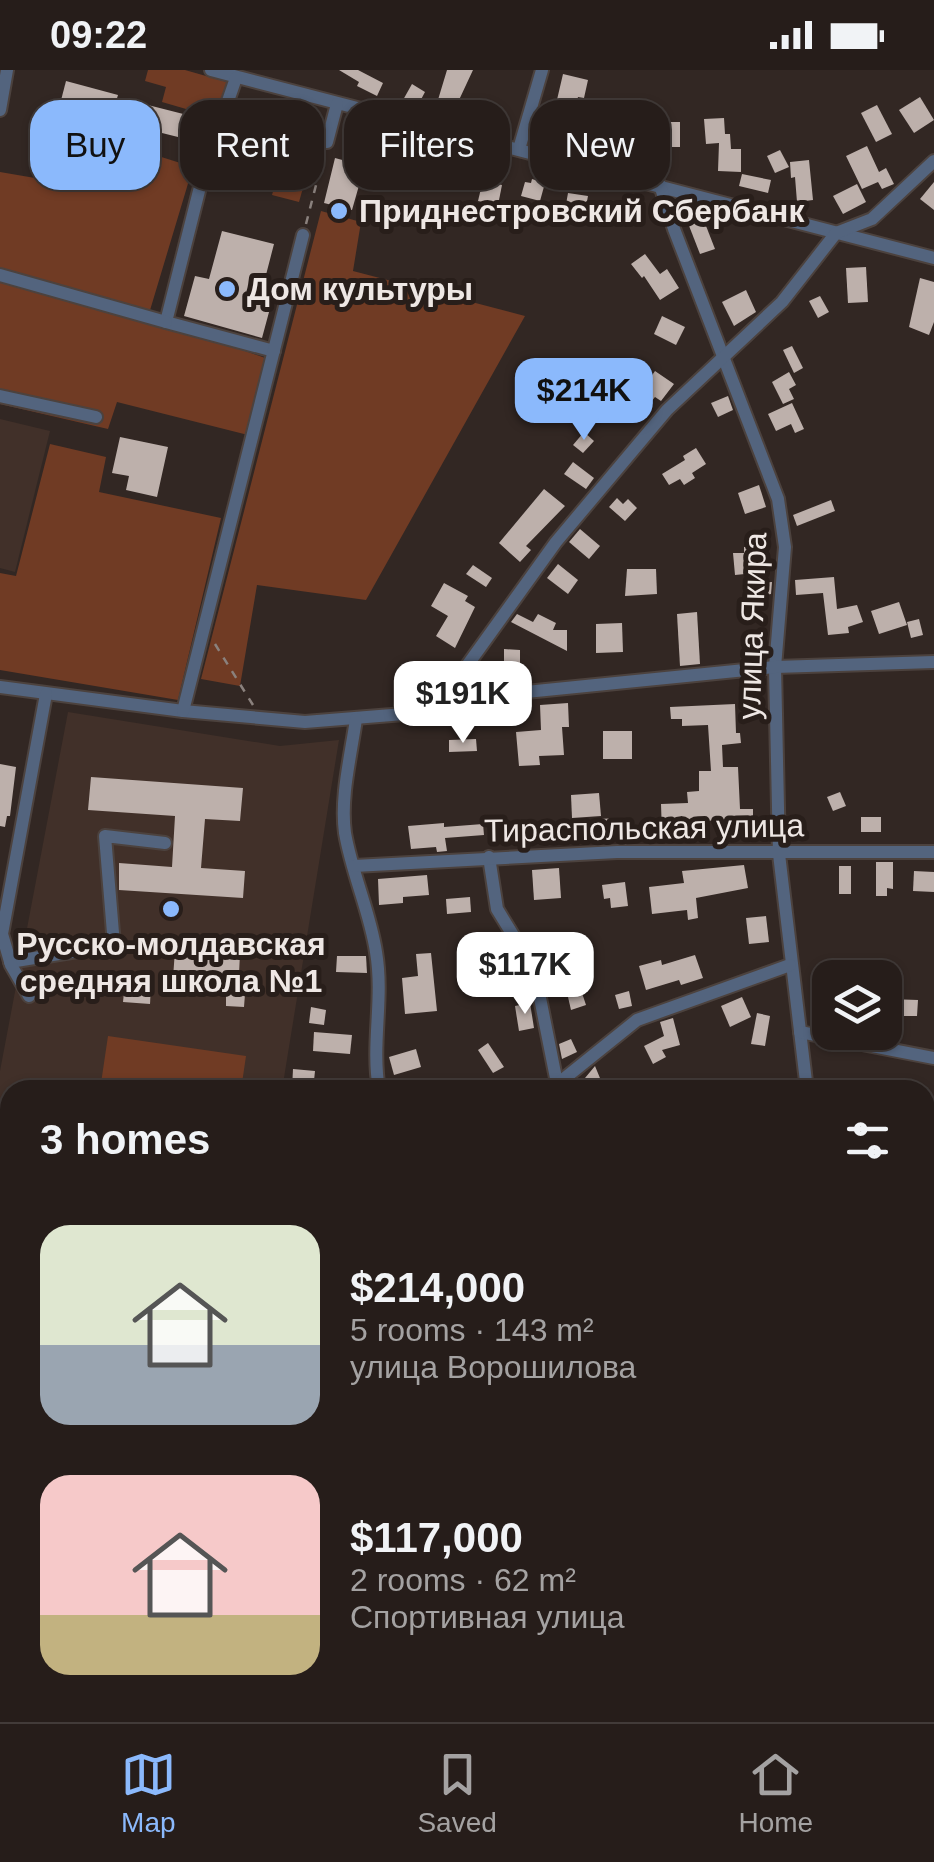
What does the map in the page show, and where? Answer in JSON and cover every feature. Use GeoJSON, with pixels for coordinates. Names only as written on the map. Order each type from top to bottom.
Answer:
{"type":"FeatureCollection","features":[{"type":"Feature","properties":{"kind":"street"},"geometry":{"type":"LineString","coordinates":[[0,110],[8,70]]}},
{"type":"Feature","properties":{"kind":"street"},"geometry":{"type":"LineString","coordinates":[[211,70],[530,152]]}},
{"type":"Feature","properties":{"kind":"street"},"geometry":{"type":"LineString","coordinates":[[519,149],[542,70]]}},
{"type":"Feature","properties":{"kind":"street"},"geometry":{"type":"LineString","coordinates":[[166,322],[204,167],[236,78]]}},
{"type":"Feature","properties":{"kind":"street"},"geometry":{"type":"LineString","coordinates":[[327,142],[337,104]]}},
{"type":"Feature","properties":{"kind":"street"},"geometry":{"type":"LineString","coordinates":[[438,706],[556,542],[667,410],[782,302],[836,234],[872,219],[934,161]]}},
{"type":"Feature","properties":{"kind":"street"},"geometry":{"type":"LineString","coordinates":[[670,188],[934,258]]}},
{"type":"Feature","properties":{"kind":"street","name":"улица Якира"},"geometry":{"type":"LineString","coordinates":[[662,190],[784,522],[775,667],[779,854],[806,1080]]}},
{"type":"Feature","properties":{"kind":"street"},"geometry":{"type":"LineString","coordinates":[[183,711],[303,235]]}},
{"type":"Feature","properties":{"kind":"street"},"geometry":{"type":"LineString","coordinates":[[0,275],[274,351]]}},
{"type":"Feature","properties":{"kind":"street"},"geometry":{"type":"LineString","coordinates":[[0,396],[96,417]]}},
{"type":"Feature","properties":{"kind":"street"},"geometry":{"type":"LineString","coordinates":[[0,687],[305,722],[356,719],[526,692],[775,667],[934,662]]}},
{"type":"Feature","properties":{"kind":"street"},"geometry":{"type":"LineString","coordinates":[[28,996],[10,962],[2,934],[46,694]]}},
{"type":"Feature","properties":{"kind":"street"},"geometry":{"type":"LineString","coordinates":[[356,719],[344,816],[376,953],[379,1007],[374,1058],[377,1080]]}},
{"type":"Feature","properties":{"kind":"street"},"geometry":{"type":"LineString","coordinates":[[10,962],[114,945],[105,836],[165,843]]}},
{"type":"Feature","properties":{"kind":"street","name":"Тираспольская улица"},"geometry":{"type":"LineString","coordinates":[[354,866],[617,852],[934,852]]}},
{"type":"Feature","properties":{"kind":"street"},"geometry":{"type":"LineString","coordinates":[[489,857],[497,908],[528,958],[537,983],[552,1080]]}},
{"type":"Feature","properties":{"kind":"street"},"geometry":{"type":"LineString","coordinates":[[562,1080],[638,1020],[790,965]]}},
{"type":"Feature","properties":{"kind":"street"},"geometry":{"type":"LineString","coordinates":[[800,1032],[934,1058]]}},
{"type":"Feature","properties":{"kind":"path"},"geometry":{"type":"LineString","coordinates":[[303,235],[327,142]]}},
{"type":"Feature","properties":{"kind":"path"},"geometry":{"type":"LineString","coordinates":[[204,625],[262,718]]}},
{"type":"Feature","properties":{"kind":"shaded area"},"geometry":{"type":"Polygon","coordinates":[[[148,70],[185,70],[227,82],[222,100],[180,100],[180,107],[162,102],[166,87],[145,81],[148,70]]]}},
{"type":"Feature","properties":{"kind":"shaded area"},"geometry":{"type":"Polygon","coordinates":[[[160,157],[180,163],[180,190],[186,190],[148,317],[271,360],[252,436],[117,402],[108,429],[0,404],[0,172],[30,177],[30,190],[160,190],[160,157]]]}},
{"type":"Feature","properties":{"kind":"shaded area"},"geometry":{"type":"Polygon","coordinates":[[[273,190],[302,190],[299,202],[272,195],[273,190]]]}},
{"type":"Feature","properties":{"kind":"shaded area"},"geometry":{"type":"Polygon","coordinates":[[[321,211],[361,222],[353,271],[525,316],[366,600],[257,585],[240,686],[201,679],[321,211]]]}},
{"type":"Feature","properties":{"kind":"shaded area"},"geometry":{"type":"Polygon","coordinates":[[[0,419],[50,431],[15,572],[0,568],[0,419]]]}},
{"type":"Feature","properties":{"kind":"shaded area"},"geometry":{"type":"Polygon","coordinates":[[[50,444],[106,457],[99,492],[221,518],[178,700],[0,670],[0,573],[16,576],[50,444]]]}},
{"type":"Feature","properties":{"kind":"shaded area","name":"Русско-молдавская средняя школа №1"},"geometry":{"type":"Polygon","coordinates":[[[68,712],[280,746],[339,740],[284,1080],[0,1080],[68,712]]]}},
{"type":"Feature","properties":{"kind":"shaded area"},"geometry":{"type":"Polygon","coordinates":[[[108,1036],[246,1056],[242,1080],[101,1080],[108,1036]]]}},
{"type":"Feature","properties":{"kind":"building"},"geometry":{"type":"Polygon","coordinates":[[[339,70],[358,70],[383,83],[377,96],[357,86],[359,82],[339,70]]]}},
{"type":"Feature","properties":{"kind":"building"},"geometry":{"type":"Polygon","coordinates":[[[447,70],[473,70],[459,100],[438,100],[447,70]]]}},
{"type":"Feature","properties":{"kind":"building"},"geometry":{"type":"Polygon","coordinates":[[[563,74],[588,80],[584,98],[557,100],[563,74]]]}},
{"type":"Feature","properties":{"kind":"building"},"geometry":{"type":"Polygon","coordinates":[[[66,81],[118,95],[116,100],[61,100],[66,81]]]}},
{"type":"Feature","properties":{"kind":"building"},"geometry":{"type":"Polygon","coordinates":[[[412,84],[425,92],[421,100],[403,100],[412,84]]]}},
{"type":"Feature","properties":{"kind":"building"},"geometry":{"type":"Polygon","coordinates":[[[920,97],[934,120],[914,133],[899,110],[920,97]]]}},
{"type":"Feature","properties":{"kind":"building"},"geometry":{"type":"Polygon","coordinates":[[[877,105],[892,134],[876,142],[861,113],[877,105]]]}},
{"type":"Feature","properties":{"kind":"building"},"geometry":{"type":"Polygon","coordinates":[[[160,108],[180,113],[180,138],[160,132],[160,108]]]}},
{"type":"Feature","properties":{"kind":"building"},"geometry":{"type":"Polygon","coordinates":[[[724,118],[731,149],[741,149],[741,172],[718,171],[719,143],[706,144],[704,119],[724,118]]]}},
{"type":"Feature","properties":{"kind":"building"},"geometry":{"type":"Polygon","coordinates":[[[670,122],[680,122],[680,147],[670,147],[670,122]]]}},
{"type":"Feature","properties":{"kind":"building"},"geometry":{"type":"Polygon","coordinates":[[[867,146],[879,172],[886,168],[894,184],[882,189],[878,182],[862,189],[846,156],[867,146]]]}},
{"type":"Feature","properties":{"kind":"building"},"geometry":{"type":"Polygon","coordinates":[[[780,150],[789,167],[775,173],[767,156],[780,150]]]}},
{"type":"Feature","properties":{"kind":"building"},"geometry":{"type":"Polygon","coordinates":[[[335,158],[344,160],[344,190],[358,190],[352,210],[324,203],[335,158]]]}},
{"type":"Feature","properties":{"kind":"building"},"geometry":{"type":"Polygon","coordinates":[[[809,160],[813,200],[797,202],[790,162],[809,160]]]}},
{"type":"Feature","properties":{"kind":"building"},"geometry":{"type":"Polygon","coordinates":[[[742,174],[771,180],[768,193],[739,186],[742,174]]]}},
{"type":"Feature","properties":{"kind":"building"},"geometry":{"type":"Polygon","coordinates":[[[525,182],[530,183],[530,190],[543,190],[540,201],[521,196],[525,182]]]}},
{"type":"Feature","properties":{"kind":"building"},"geometry":{"type":"Polygon","coordinates":[[[934,182],[934,210],[920,199],[934,182]]]}},
{"type":"Feature","properties":{"kind":"building"},"geometry":{"type":"Polygon","coordinates":[[[857,184],[866,202],[843,214],[833,196],[857,184]]]}},
{"type":"Feature","properties":{"kind":"building"},"geometry":{"type":"Polygon","coordinates":[[[481,190],[501,190],[498,205],[478,201],[481,190]]]}},
{"type":"Feature","properties":{"kind":"building"},"geometry":{"type":"Polygon","coordinates":[[[568,193],[588,196],[584,217],[566,214],[565,221],[553,219],[555,208],[565,210],[568,193]]]}},
{"type":"Feature","properties":{"kind":"building"},"geometry":{"type":"Polygon","coordinates":[[[701,213],[715,249],[700,254],[686,218],[701,213]]]}},
{"type":"Feature","properties":{"kind":"building","name":"Дом культуры"},"geometry":{"type":"Polygon","coordinates":[[[222,231],[274,244],[260,298],[272,301],[262,338],[184,316],[195,276],[209,279],[222,231]]]}},
{"type":"Feature","properties":{"kind":"building"},"geometry":{"type":"Polygon","coordinates":[[[645,254],[660,274],[667,269],[679,288],[660,300],[631,264],[645,254]]]}},
{"type":"Feature","properties":{"kind":"building"},"geometry":{"type":"Polygon","coordinates":[[[866,267],[868,302],[848,303],[846,268],[866,267]]]}},
{"type":"Feature","properties":{"kind":"building"},"geometry":{"type":"Polygon","coordinates":[[[920,278],[934,282],[934,322],[929,335],[909,327],[920,278]]]}},
{"type":"Feature","properties":{"kind":"building"},"geometry":{"type":"Polygon","coordinates":[[[746,290],[756,312],[734,326],[722,302],[746,290]]]}},
{"type":"Feature","properties":{"kind":"building"},"geometry":{"type":"Polygon","coordinates":[[[820,296],[829,312],[818,318],[809,301],[820,296]]]}},
{"type":"Feature","properties":{"kind":"building"},"geometry":{"type":"Polygon","coordinates":[[[662,316],[685,327],[676,345],[654,334],[662,316]]]}},
{"type":"Feature","properties":{"kind":"building"},"geometry":{"type":"Polygon","coordinates":[[[792,346],[803,368],[794,373],[783,350],[792,346]]]}},
{"type":"Feature","properties":{"kind":"building"},"geometry":{"type":"Polygon","coordinates":[[[655,371],[674,384],[661,401],[655,397],[638,418],[620,405],[634,386],[641,391],[655,371]]]}},
{"type":"Feature","properties":{"kind":"building"},"geometry":{"type":"Polygon","coordinates":[[[789,372],[796,385],[789,389],[794,399],[783,404],[772,382],[789,372]]]}},
{"type":"Feature","properties":{"kind":"building"},"geometry":{"type":"Polygon","coordinates":[[[728,396],[733,410],[718,417],[711,403],[728,396]]]}},
{"type":"Feature","properties":{"kind":"building"},"geometry":{"type":"Polygon","coordinates":[[[792,403],[804,429],[795,433],[791,424],[776,431],[768,414],[792,403]]]}},
{"type":"Feature","properties":{"kind":"building"},"geometry":{"type":"Polygon","coordinates":[[[584,432],[594,441],[583,453],[573,445],[584,432]]]}},
{"type":"Feature","properties":{"kind":"building"},"geometry":{"type":"Polygon","coordinates":[[[120,437],[168,447],[157,497],[126,490],[129,476],[112,473],[120,437]]]}},
{"type":"Feature","properties":{"kind":"building"},"geometry":{"type":"Polygon","coordinates":[[[696,448],[706,464],[692,473],[695,478],[684,485],[680,479],[669,485],[662,474],[696,448]]]}},
{"type":"Feature","properties":{"kind":"building"},"geometry":{"type":"Polygon","coordinates":[[[573,462],[594,478],[586,489],[564,474],[573,462]]]}},
{"type":"Feature","properties":{"kind":"building"},"geometry":{"type":"Polygon","coordinates":[[[759,485],[766,507],[745,514],[738,493],[759,485]]]}},
{"type":"Feature","properties":{"kind":"building"},"geometry":{"type":"Polygon","coordinates":[[[544,489],[565,506],[526,546],[531,550],[520,562],[499,543],[544,489]]]}},
{"type":"Feature","properties":{"kind":"building"},"geometry":{"type":"Polygon","coordinates":[[[617,498],[623,504],[628,499],[637,508],[625,521],[609,507],[617,498]]]}},
{"type":"Feature","properties":{"kind":"building"},"geometry":{"type":"Polygon","coordinates":[[[831,500],[835,511],[797,526],[793,515],[831,500]]]}},
{"type":"Feature","properties":{"kind":"building"},"geometry":{"type":"Polygon","coordinates":[[[580,529],[600,546],[589,559],[569,542],[580,529]]]}},
{"type":"Feature","properties":{"kind":"building"},"geometry":{"type":"Polygon","coordinates":[[[760,546],[761,562],[755,562],[757,583],[772,582],[771,594],[747,597],[745,574],[735,575],[733,553],[744,553],[744,547],[760,546]]]}},
{"type":"Feature","properties":{"kind":"building"},"geometry":{"type":"Polygon","coordinates":[[[558,564],[578,580],[568,594],[547,578],[558,564]]]}},
{"type":"Feature","properties":{"kind":"building"},"geometry":{"type":"Polygon","coordinates":[[[473,565],[492,578],[486,587],[466,574],[473,565]]]}},
{"type":"Feature","properties":{"kind":"building"},"geometry":{"type":"Polygon","coordinates":[[[627,569],[656,569],[657,594],[625,596],[627,569]]]}},
{"type":"Feature","properties":{"kind":"building"},"geometry":{"type":"Polygon","coordinates":[[[834,577],[837,609],[857,605],[863,622],[848,627],[849,633],[828,635],[823,593],[796,595],[795,580],[834,577]]]}},
{"type":"Feature","properties":{"kind":"building"},"geometry":{"type":"Polygon","coordinates":[[[444,583],[468,596],[465,601],[475,607],[455,648],[436,636],[448,616],[431,606],[444,583]]]}},
{"type":"Feature","properties":{"kind":"building"},"geometry":{"type":"Polygon","coordinates":[[[899,602],[907,625],[879,634],[871,611],[899,602]]]}},
{"type":"Feature","properties":{"kind":"building"},"geometry":{"type":"Polygon","coordinates":[[[697,612],[700,664],[680,666],[677,614],[697,612]]]}},
{"type":"Feature","properties":{"kind":"building"},"geometry":{"type":"Polygon","coordinates":[[[517,614],[533,622],[538,614],[556,623],[553,630],[567,630],[567,651],[511,622],[517,614]]]}},
{"type":"Feature","properties":{"kind":"building"},"geometry":{"type":"Polygon","coordinates":[[[919,619],[923,635],[911,638],[907,622],[919,619]]]}},
{"type":"Feature","properties":{"kind":"building"},"geometry":{"type":"Polygon","coordinates":[[[622,623],[623,652],[596,653],[596,624],[622,623]]]}},
{"type":"Feature","properties":{"kind":"building"},"geometry":{"type":"Polygon","coordinates":[[[504,649],[520,650],[520,673],[504,673],[504,649]]]}},
{"type":"Feature","properties":{"kind":"building"},"geometry":{"type":"Polygon","coordinates":[[[568,703],[569,727],[562,727],[564,755],[539,756],[540,765],[519,766],[516,732],[541,730],[540,705],[568,703]]]}},
{"type":"Feature","properties":{"kind":"building"},"geometry":{"type":"Polygon","coordinates":[[[735,704],[736,733],[740,733],[741,743],[722,745],[723,767],[738,767],[740,809],[753,809],[753,828],[724,829],[723,820],[682,822],[682,833],[662,834],[661,804],[688,803],[687,792],[699,791],[699,771],[711,771],[708,725],[682,726],[682,719],[671,719],[670,707],[735,704]]]}},
{"type":"Feature","properties":{"kind":"building"},"geometry":{"type":"Polygon","coordinates":[[[603,731],[632,731],[632,759],[603,759],[603,731]]]}},
{"type":"Feature","properties":{"kind":"building"},"geometry":{"type":"Polygon","coordinates":[[[476,739],[477,751],[449,752],[449,740],[476,739]]]}},
{"type":"Feature","properties":{"kind":"building"},"geometry":{"type":"Polygon","coordinates":[[[0,764],[16,767],[5,827],[0,826],[0,764]]]}},
{"type":"Feature","properties":{"kind":"building"},"geometry":{"type":"Polygon","coordinates":[[[91,777],[243,788],[240,821],[205,819],[201,868],[245,871],[243,898],[119,890],[119,863],[172,867],[175,816],[88,810],[91,777]]]}},
{"type":"Feature","properties":{"kind":"building"},"geometry":{"type":"Polygon","coordinates":[[[840,792],[846,806],[833,811],[827,797],[840,792]]]}},
{"type":"Feature","properties":{"kind":"building"},"geometry":{"type":"Polygon","coordinates":[[[599,793],[601,816],[572,818],[571,795],[599,793]]]}},
{"type":"Feature","properties":{"kind":"building"},"geometry":{"type":"Polygon","coordinates":[[[861,817],[881,817],[881,832],[861,832],[861,817]]]}},
{"type":"Feature","properties":{"kind":"building"},"geometry":{"type":"Polygon","coordinates":[[[621,818],[622,833],[599,835],[598,819],[621,818]]]}},
{"type":"Feature","properties":{"kind":"building"},"geometry":{"type":"Polygon","coordinates":[[[444,823],[444,827],[483,824],[484,835],[445,838],[447,851],[437,852],[436,847],[411,849],[408,826],[444,823]]]}},
{"type":"Feature","properties":{"kind":"building"},"geometry":{"type":"Polygon","coordinates":[[[876,862],[893,862],[893,889],[887,888],[887,896],[876,896],[876,862]]]}},
{"type":"Feature","properties":{"kind":"building"},"geometry":{"type":"Polygon","coordinates":[[[744,865],[748,888],[696,898],[698,918],[688,920],[687,910],[652,914],[649,887],[684,883],[682,871],[744,865]]]}},
{"type":"Feature","properties":{"kind":"building"},"geometry":{"type":"Polygon","coordinates":[[[839,866],[851,866],[851,894],[839,894],[839,866]]]}},
{"type":"Feature","properties":{"kind":"building"},"geometry":{"type":"Polygon","coordinates":[[[559,868],[561,898],[534,900],[532,870],[559,868]]]}},
{"type":"Feature","properties":{"kind":"building"},"geometry":{"type":"Polygon","coordinates":[[[914,871],[934,872],[934,892],[913,891],[914,871]]]}},
{"type":"Feature","properties":{"kind":"building"},"geometry":{"type":"Polygon","coordinates":[[[427,875],[429,895],[403,897],[403,903],[379,905],[378,879],[427,875]]]}},
{"type":"Feature","properties":{"kind":"building"},"geometry":{"type":"Polygon","coordinates":[[[625,882],[628,906],[611,908],[610,898],[604,899],[602,885],[625,882]]]}},
{"type":"Feature","properties":{"kind":"building"},"geometry":{"type":"Polygon","coordinates":[[[470,897],[471,912],[447,914],[446,899],[470,897]]]}},
{"type":"Feature","properties":{"kind":"building"},"geometry":{"type":"Polygon","coordinates":[[[766,916],[769,942],[749,944],[746,918],[766,916]]]}},
{"type":"Feature","properties":{"kind":"building"},"geometry":{"type":"Polygon","coordinates":[[[175,950],[240,954],[238,994],[245,994],[244,1007],[226,1006],[226,981],[173,978],[175,950]]]}},
{"type":"Feature","properties":{"kind":"building"},"geometry":{"type":"Polygon","coordinates":[[[431,953],[437,1011],[405,1014],[402,978],[418,976],[416,954],[431,953]]]}},
{"type":"Feature","properties":{"kind":"building"},"geometry":{"type":"Polygon","coordinates":[[[695,955],[703,978],[646,990],[639,966],[661,960],[662,965],[695,955]]]}},
{"type":"Feature","properties":{"kind":"building"},"geometry":{"type":"Polygon","coordinates":[[[337,956],[366,956],[367,973],[336,972],[337,956]]]}},
{"type":"Feature","properties":{"kind":"building"},"geometry":{"type":"Polygon","coordinates":[[[125,983],[151,985],[150,1004],[123,1002],[125,983]]]}},
{"type":"Feature","properties":{"kind":"building"},"geometry":{"type":"Polygon","coordinates":[[[629,991],[632,1006],[619,1009],[615,995],[629,991]]]}},
{"type":"Feature","properties":{"kind":"building"},"geometry":{"type":"Polygon","coordinates":[[[582,993],[586,1005],[571,1010],[568,997],[582,993]]]}},
{"type":"Feature","properties":{"kind":"building"},"geometry":{"type":"Polygon","coordinates":[[[742,997],[751,1017],[730,1027],[721,1006],[742,997]]]}},
{"type":"Feature","properties":{"kind":"building"},"geometry":{"type":"Polygon","coordinates":[[[902,999],[918,1000],[917,1016],[902,1016],[902,999]]]}},
{"type":"Feature","properties":{"kind":"building"},"geometry":{"type":"Polygon","coordinates":[[[530,1003],[534,1028],[519,1031],[515,1006],[530,1003]]]}},
{"type":"Feature","properties":{"kind":"building"},"geometry":{"type":"Polygon","coordinates":[[[311,1007],[326,1010],[324,1025],[309,1023],[311,1007]]]}},
{"type":"Feature","properties":{"kind":"building"},"geometry":{"type":"Polygon","coordinates":[[[757,1013],[770,1016],[765,1046],[751,1044],[757,1013]]]}},
{"type":"Feature","properties":{"kind":"building"},"geometry":{"type":"Polygon","coordinates":[[[673,1018],[680,1045],[662,1050],[666,1057],[653,1064],[644,1046],[664,1036],[660,1022],[673,1018]]]}},
{"type":"Feature","properties":{"kind":"building"},"geometry":{"type":"Polygon","coordinates":[[[314,1032],[352,1035],[350,1054],[313,1051],[314,1032]]]}},
{"type":"Feature","properties":{"kind":"building"},"geometry":{"type":"Polygon","coordinates":[[[571,1039],[577,1052],[562,1059],[559,1044],[571,1039]]]}},
{"type":"Feature","properties":{"kind":"building"},"geometry":{"type":"Polygon","coordinates":[[[488,1043],[504,1067],[493,1073],[478,1050],[488,1043]]]}},
{"type":"Feature","properties":{"kind":"building"},"geometry":{"type":"Polygon","coordinates":[[[416,1049],[421,1067],[394,1075],[389,1057],[416,1049]]]}},
{"type":"Feature","properties":{"kind":"building"},"geometry":{"type":"Polygon","coordinates":[[[595,1066],[601,1080],[582,1080],[595,1066]]]}},
{"type":"Feature","properties":{"kind":"building"},"geometry":{"type":"Polygon","coordinates":[[[293,1069],[315,1071],[314,1080],[292,1080],[293,1069]]]}},
{"type":"Feature","properties":{"kind":"place","name":"Приднестровский Сбербанк"},"geometry":{"type":"Point","coordinates":[339,211]}},
{"type":"Feature","properties":{"kind":"place","name":"Дом культуры"},"geometry":{"type":"Point","coordinates":[227,289]}},
{"type":"Feature","properties":{"kind":"place","name":"Русско-молдавская средняя школа №1"},"geometry":{"type":"Point","coordinates":[171,909]}}]}
